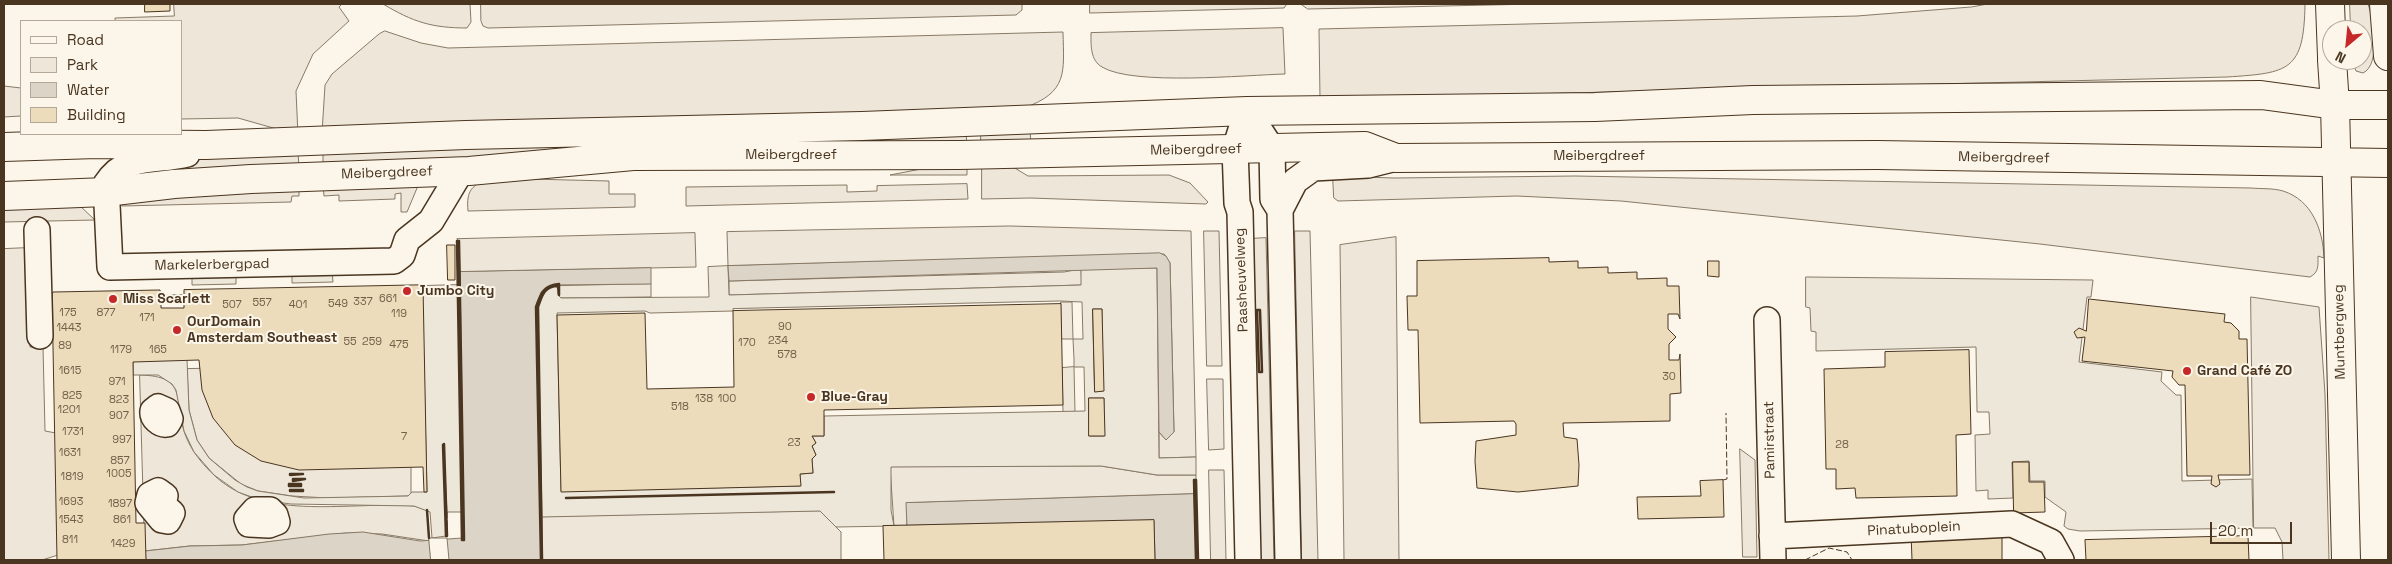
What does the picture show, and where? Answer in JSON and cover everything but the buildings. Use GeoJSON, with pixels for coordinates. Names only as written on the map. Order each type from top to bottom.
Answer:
{"type":"FeatureCollection","features":[{"type":"Feature","properties":{"kind":"main road"},"geometry":{"type":"LineString","coordinates":[[2330,4],[2331,20]]}},
{"type":"Feature","properties":{"kind":"main road"},"geometry":{"type":"LineString","coordinates":[[2384,4],[2388,56]]}},
{"type":"Feature","properties":{"kind":"main road"},"geometry":{"type":"LineString","coordinates":[[2333,70],[2335,105]]}},
{"type":"Feature","properties":{"kind":"main road","name":"Meibergdreef"},"geometry":{"type":"LineString","coordinates":[[4,147],[96,144],[206,145],[466,135],[988,122],[1247,111],[1595,107],[1754,100],[2261,96],[2335,105],[2388,105]]}},
{"type":"Feature","properties":{"kind":"main road","name":"Muntbergweg"},"geometry":{"type":"LineString","coordinates":[[2335,105],[2346,560]]}},
{"type":"Feature","properties":{"kind":"main road","name":"Meibergdreef"},"geometry":{"type":"LineString","coordinates":[[4,196],[106,192],[174,184],[251,179],[461,171],[633,156],[960,155],[1365,146],[1396,158],[1877,156],[2388,163]]}},
{"type":"Feature","properties":{"kind":"street"},"geometry":{"type":"LineString","coordinates":[[1247,111],[1272,149],[1273,200],[1280,210]]}},
{"type":"Feature","properties":{"kind":"street","name":"Paasheuvelweg"},"geometry":{"type":"LineString","coordinates":[[1247,111],[1235,149],[1237,203],[1240,212],[1248,560]]}},
{"type":"Feature","properties":{"kind":"street"},"geometry":{"type":"LineString","coordinates":[[106,192],[106,184],[120,167],[158,157],[185,154],[206,145]]}},
{"type":"Feature","properties":{"kind":"street"},"geometry":{"type":"LineString","coordinates":[[1288,560],[1280,210],[1295,181],[1313,168],[1368,165],[1396,158]]}},
{"type":"Feature","properties":{"kind":"street","name":"Markelerbergpad"},"geometry":{"type":"LineString","coordinates":[[106,192],[110,267],[394,261],[402,255],[407,240],[431,221],[461,171]]}},
{"type":"Feature","properties":{"kind":"street"},"geometry":{"type":"LineString","coordinates":[[37,230],[40,336]]}},
{"type":"Feature","properties":{"kind":"street","name":"Pamirstraat"},"geometry":{"type":"LineString","coordinates":[[1767,320],[1773,548]]}},
{"type":"Feature","properties":{"kind":"street","name":"Pinatuboplein"},"geometry":{"type":"LineString","coordinates":[[1773,548],[2012,524],[2056,551]]}},
{"type":"Feature","properties":{"kind":"green space"},"geometry":{"type":"Polygon","coordinates":[[[174,4],[342,4],[339,7],[349,21],[313,54],[296,91],[298,135],[238,118],[182,119],[182,20],[115,20],[115,18],[174,16],[174,4]]]}},
{"type":"Feature","properties":{"kind":"green space"},"geometry":{"type":"Polygon","coordinates":[[[383,4],[470,4],[471,22],[467,28],[443,27],[423,23],[383,4]]]}},
{"type":"Feature","properties":{"kind":"green space"},"geometry":{"type":"Polygon","coordinates":[[[481,4],[1022,4],[1022,10],[1016,15],[488,28],[483,26],[481,21],[481,4]]]}},
{"type":"Feature","properties":{"kind":"green space"},"geometry":{"type":"Polygon","coordinates":[[[1090,4],[1287,4],[1284,8],[1090,13],[1090,4]]]}},
{"type":"Feature","properties":{"kind":"green space"},"geometry":{"type":"Polygon","coordinates":[[[1301,4],[1535,4],[1308,9],[1301,4]]]}},
{"type":"Feature","properties":{"kind":"green space"},"geometry":{"type":"Polygon","coordinates":[[[1988,4],[2305,4],[2301,43],[2296,55],[2289,64],[2279,70],[2248,75],[1320,99],[1319,29],[1857,16],[1988,4]]]}},
{"type":"Feature","properties":{"kind":"green space"},"geometry":{"type":"Polygon","coordinates":[[[2350,4],[2368,4],[2372,20],[2351,20],[2350,4]]]}},
{"type":"Feature","properties":{"kind":"green space"},"geometry":{"type":"Polygon","coordinates":[[[2372,20],[2374,41],[2372,61],[2372,20]]]}},
{"type":"Feature","properties":{"kind":"green space"},"geometry":{"type":"Polygon","coordinates":[[[1283,28],[1285,74],[1190,78],[1138,76],[1117,73],[1102,67],[1095,60],[1091,47],[1091,33],[1283,28]]]}},
{"type":"Feature","properties":{"kind":"green space"},"geometry":{"type":"Polygon","coordinates":[[[385,31],[421,43],[448,48],[1063,32],[1064,59],[1063,70],[1056,88],[1038,102],[1024,108],[322,133],[325,85],[332,74],[385,31]]]}},
{"type":"Feature","properties":{"kind":"green space"},"geometry":{"type":"Polygon","coordinates":[[[2356,70],[2367,70],[2363,73],[2356,70]]]}},
{"type":"Feature","properties":{"kind":"green space"},"geometry":{"type":"Polygon","coordinates":[[[4,86],[20,88],[20,116],[4,117],[4,86]]]}},
{"type":"Feature","properties":{"kind":"green space"},"geometry":{"type":"Polygon","coordinates":[[[966,130],[967,148],[323,168],[323,149],[966,130]]]}},
{"type":"Feature","properties":{"kind":"green space"},"geometry":{"type":"Polygon","coordinates":[[[981,130],[1030,131],[1031,143],[981,148],[981,130]]]}},
{"type":"Feature","properties":{"kind":"green space"},"geometry":{"type":"Polygon","coordinates":[[[298,149],[299,170],[131,178],[153,163],[267,150],[298,149]]]}},
{"type":"Feature","properties":{"kind":"green space"},"geometry":{"type":"Polygon","coordinates":[[[967,162],[967,175],[890,175],[952,163],[967,162]]]}},
{"type":"Feature","properties":{"kind":"green space"},"geometry":{"type":"Polygon","coordinates":[[[982,162],[1005,162],[1028,176],[1169,175],[1190,183],[1208,202],[1206,204],[1030,198],[982,199],[982,162]]]}},
{"type":"Feature","properties":{"kind":"green space"},"geometry":{"type":"Polygon","coordinates":[[[1333,176],[1394,178],[1575,176],[2271,189],[2283,191],[2302,201],[2314,217],[2318,227],[2324,258],[2318,256],[2318,266],[2310,277],[2040,244],[1621,201],[1517,196],[1338,201],[1334,198],[1333,176]]]}},
{"type":"Feature","properties":{"kind":"green space"},"geometry":{"type":"Polygon","coordinates":[[[490,178],[609,181],[609,194],[635,194],[635,207],[468,211],[469,193],[479,183],[490,178]]]}},
{"type":"Feature","properties":{"kind":"green space"},"geometry":{"type":"Polygon","coordinates":[[[420,181],[407,212],[401,212],[401,193],[395,194],[395,199],[339,201],[339,195],[324,196],[323,184],[420,181]]]}},
{"type":"Feature","properties":{"kind":"green space"},"geometry":{"type":"Polygon","coordinates":[[[299,184],[299,196],[292,196],[291,202],[122,206],[121,198],[299,184]]]}},
{"type":"Feature","properties":{"kind":"green space"},"geometry":{"type":"Polygon","coordinates":[[[967,184],[968,199],[686,206],[686,187],[847,185],[847,192],[877,191],[877,186],[967,184]]]}},
{"type":"Feature","properties":{"kind":"green space"},"geometry":{"type":"Polygon","coordinates":[[[4,202],[79,205],[95,220],[4,222],[4,202]]]}},
{"type":"Feature","properties":{"kind":"green space"},"geometry":{"type":"Polygon","coordinates":[[[1010,226],[1191,231],[1196,457],[1159,458],[1159,432],[1166,440],[1174,432],[1170,263],[1164,254],[728,266],[727,232],[1010,226]]]}},
{"type":"Feature","properties":{"kind":"green space"},"geometry":{"type":"Polygon","coordinates":[[[1204,231],[1219,231],[1222,366],[1207,366],[1204,231]]]}},
{"type":"Feature","properties":{"kind":"green space"},"geometry":{"type":"Polygon","coordinates":[[[1295,231],[1310,231],[1318,560],[1302,560],[1295,231]]]}},
{"type":"Feature","properties":{"kind":"green space"},"geometry":{"type":"Polygon","coordinates":[[[695,233],[696,267],[460,272],[459,241],[457,239],[695,233]]]}},
{"type":"Feature","properties":{"kind":"green space"},"geometry":{"type":"Polygon","coordinates":[[[1396,237],[1399,560],[1344,560],[1340,245],[1396,237]]]}},
{"type":"Feature","properties":{"kind":"green space"},"geometry":{"type":"Polygon","coordinates":[[[1266,238],[1274,560],[1255,560],[1248,239],[1266,238]]]}},
{"type":"Feature","properties":{"kind":"green space"},"geometry":{"type":"Polygon","coordinates":[[[28,248],[30,347],[43,347],[45,431],[56,433],[58,555],[42,560],[4,560],[4,249],[28,248]]]}},
{"type":"Feature","properties":{"kind":"green space"},"geometry":{"type":"Polygon","coordinates":[[[1081,269],[1082,285],[729,295],[729,281],[1064,272],[1081,269]]]}},
{"type":"Feature","properties":{"kind":"green space"},"geometry":{"type":"Polygon","coordinates":[[[651,284],[651,297],[561,298],[558,295],[559,286],[651,284]]]}},
{"type":"Feature","properties":{"kind":"green space"},"geometry":{"type":"Polygon","coordinates":[[[2251,297],[2319,307],[2325,394],[2329,560],[2283,560],[2282,542],[2275,528],[2254,528],[2251,297]]]}},
{"type":"Feature","properties":{"kind":"green space"},"geometry":{"type":"Polygon","coordinates":[[[1061,302],[1072,302],[1073,339],[1062,339],[1061,302]]]}},
{"type":"Feature","properties":{"kind":"green space"},"geometry":{"type":"Polygon","coordinates":[[[1074,367],[1075,412],[1063,412],[1062,368],[1074,367]]]}},
{"type":"Feature","properties":{"kind":"green space"},"geometry":{"type":"Polygon","coordinates":[[[226,368],[411,453],[411,494],[408,496],[328,498],[292,496],[258,491],[241,484],[209,458],[197,440],[189,410],[187,369],[226,368]]]}},
{"type":"Feature","properties":{"kind":"green space"},"geometry":{"type":"Polygon","coordinates":[[[140,375],[156,376],[173,385],[185,434],[191,446],[216,477],[236,491],[259,500],[284,505],[310,507],[414,506],[427,510],[429,541],[382,534],[346,533],[242,545],[190,546],[145,551],[140,375]]]}},
{"type":"Feature","properties":{"kind":"green space"},"geometry":{"type":"Polygon","coordinates":[[[1207,379],[1223,379],[1224,449],[1209,450],[1207,379]]]}},
{"type":"Feature","properties":{"kind":"green space"},"geometry":{"type":"Polygon","coordinates":[[[1740,449],[1755,460],[1757,557],[1743,557],[1740,449]]]}},
{"type":"Feature","properties":{"kind":"green space"},"geometry":{"type":"Polygon","coordinates":[[[1101,466],[1157,475],[1196,475],[1194,494],[907,503],[907,526],[894,526],[890,467],[1101,466]]]}},
{"type":"Feature","properties":{"kind":"green space"},"geometry":{"type":"Polygon","coordinates":[[[1209,470],[1224,470],[1226,560],[1211,560],[1209,470]]]}},
{"type":"Feature","properties":{"kind":"green space"},"geometry":{"type":"Polygon","coordinates":[[[820,511],[841,532],[841,560],[542,560],[542,517],[820,511]]]}},
{"type":"Feature","properties":{"kind":"shaded area"},"geometry":{"type":"Polygon","coordinates":[[[728,266],[729,295],[1081,285],[1081,269],[1157,268],[1159,458],[1196,457],[1196,475],[1157,475],[1101,466],[891,467],[891,510],[894,526],[836,527],[820,511],[542,517],[538,307],[543,293],[553,286],[558,286],[558,295],[561,298],[709,297],[708,267],[728,266]],[[1082,302],[733,309],[733,311],[650,313],[645,311],[557,313],[561,491],[800,486],[800,474],[813,473],[812,459],[816,455],[812,446],[816,443],[812,436],[824,436],[824,416],[1085,411],[1084,367],[1074,367],[1073,339],[1083,339],[1082,302]],[[1093,309],[1095,391],[1103,391],[1102,309],[1093,309]],[[1089,398],[1090,436],[1104,436],[1104,398],[1089,398]]]}},
{"type":"Feature","properties":{"kind":"shaded area"},"geometry":{"type":"Polygon","coordinates":[[[332,271],[333,282],[292,283],[292,272],[332,271]]]}},
{"type":"Feature","properties":{"kind":"shaded area"},"geometry":{"type":"Polygon","coordinates":[[[236,273],[236,284],[192,285],[192,274],[236,273]]]}},
{"type":"Feature","properties":{"kind":"shaded area"},"geometry":{"type":"Polygon","coordinates":[[[1806,277],[2093,280],[2091,297],[2087,297],[2079,362],[2162,372],[2161,381],[2176,395],[2181,395],[2182,481],[2252,479],[2253,528],[2080,531],[2068,529],[2064,526],[2066,512],[2045,497],[2045,481],[2030,481],[2029,461],[2012,462],[2013,498],[1988,499],[1988,490],[1976,491],[1975,435],[1990,434],[1989,412],[1977,412],[1976,347],[1816,351],[1816,332],[1811,331],[1810,308],[1806,307],[1806,277]]]}},
{"type":"Feature","properties":{"kind":"shaded area"},"geometry":{"type":"Polygon","coordinates":[[[458,285],[462,512],[447,512],[444,452],[446,536],[432,538],[430,512],[414,506],[291,504],[260,500],[238,492],[214,475],[194,452],[184,431],[176,390],[172,384],[158,375],[133,375],[133,361],[187,359],[189,410],[197,440],[209,458],[235,480],[247,487],[258,491],[304,498],[408,496],[412,492],[427,492],[422,286],[458,285]]]}},
{"type":"Feature","properties":{"kind":"water"},"geometry":{"type":"Polygon","coordinates":[[[1160,253],[1166,256],[1170,263],[1174,432],[1166,440],[1159,432],[1157,268],[729,281],[728,266],[1160,253]]]}},
{"type":"Feature","properties":{"kind":"water"},"geometry":{"type":"Polygon","coordinates":[[[651,268],[651,284],[552,285],[541,292],[536,306],[541,560],[146,560],[145,551],[190,546],[242,545],[329,534],[363,532],[420,541],[462,538],[464,540],[460,272],[651,268]]]}},
{"type":"Feature","properties":{"kind":"water"},"geometry":{"type":"Polygon","coordinates":[[[1194,494],[1196,560],[1155,560],[1154,521],[907,526],[906,503],[1194,494]]]}},
{"type":"Feature","properties":{"kind":"pier"},"geometry":{"type":"Polygon","coordinates":[[[429,538],[447,538],[449,560],[431,560],[429,538]]]}},
{"type":"Feature","properties":{"kind":"fence"},"geometry":{"type":"LineString","coordinates":[[1723,480],[1727,479],[1726,413]]}},
{"type":"Feature","properties":{"kind":"fence"},"geometry":{"type":"LineString","coordinates":[[1195,480],[1197,560]]}},
{"type":"Feature","properties":{"kind":"fence"},"geometry":{"type":"LineString","coordinates":[[427,510],[429,538]]}},
{"type":"Feature","properties":{"kind":"fence"},"geometry":{"type":"LineString","coordinates":[[447,512],[447,536]]}},
{"type":"Feature","properties":{"kind":"fence"},"geometry":{"type":"LineString","coordinates":[[1805,560],[1829,548],[1847,552],[1852,560]]}},
{"type":"Feature","properties":{"kind":"wall"},"geometry":{"type":"LineString","coordinates":[[457,241],[459,241],[464,540],[462,540],[457,241]]}},
{"type":"Feature","properties":{"kind":"wall"},"geometry":{"type":"LineString","coordinates":[[541,560],[536,307],[546,288],[559,284],[559,295],[558,286],[553,286],[544,292],[538,307],[542,560]]}},
{"type":"Feature","properties":{"kind":"wall"},"geometry":{"type":"LineString","coordinates":[[1257,310],[1260,310],[1262,372],[1259,372],[1257,310]]}},
{"type":"Feature","properties":{"kind":"wall"},"geometry":{"type":"LineString","coordinates":[[444,444],[447,536],[443,445],[444,444]]}},
{"type":"Feature","properties":{"kind":"wall"},"geometry":{"type":"LineString","coordinates":[[290,474],[303,474],[290,475],[290,474]]}},
{"type":"Feature","properties":{"kind":"wall"},"geometry":{"type":"LineString","coordinates":[[293,479],[305,479],[293,481],[293,479]]}},
{"type":"Feature","properties":{"kind":"wall"},"geometry":{"type":"LineString","coordinates":[[1196,560],[1194,480],[1196,480],[1198,560]]}},
{"type":"Feature","properties":{"kind":"wall"},"geometry":{"type":"LineString","coordinates":[[289,484],[301,484],[301,486],[289,486],[289,484]]}},
{"type":"Feature","properties":{"kind":"wall"},"geometry":{"type":"LineString","coordinates":[[290,490],[303,490],[303,491],[290,491],[290,490]]}},
{"type":"Feature","properties":{"kind":"wall"},"geometry":{"type":"LineString","coordinates":[[566,498],[834,492]]}},
{"type":"Feature","properties":{"kind":"wall"},"geometry":{"type":"LineString","coordinates":[[427,510],[429,538]]}},
{"type":"Feature","properties":{"kind":"place","name":"Jumbo City"},"geometry":{"type":"Point","coordinates":[407,291]}},
{"type":"Feature","properties":{"kind":"place","name":"Miss Scarlett"},"geometry":{"type":"Point","coordinates":[113,299]}},
{"type":"Feature","properties":{"kind":"place","name":"OurDomain Amsterdam Southeast"},"geometry":{"type":"Point","coordinates":[177,330]}},
{"type":"Feature","properties":{"kind":"place","name":"Grand Café ZO"},"geometry":{"type":"Point","coordinates":[2187,371]}},
{"type":"Feature","properties":{"kind":"place","name":"Blue-Gray"},"geometry":{"type":"Point","coordinates":[811,397]}}]}
